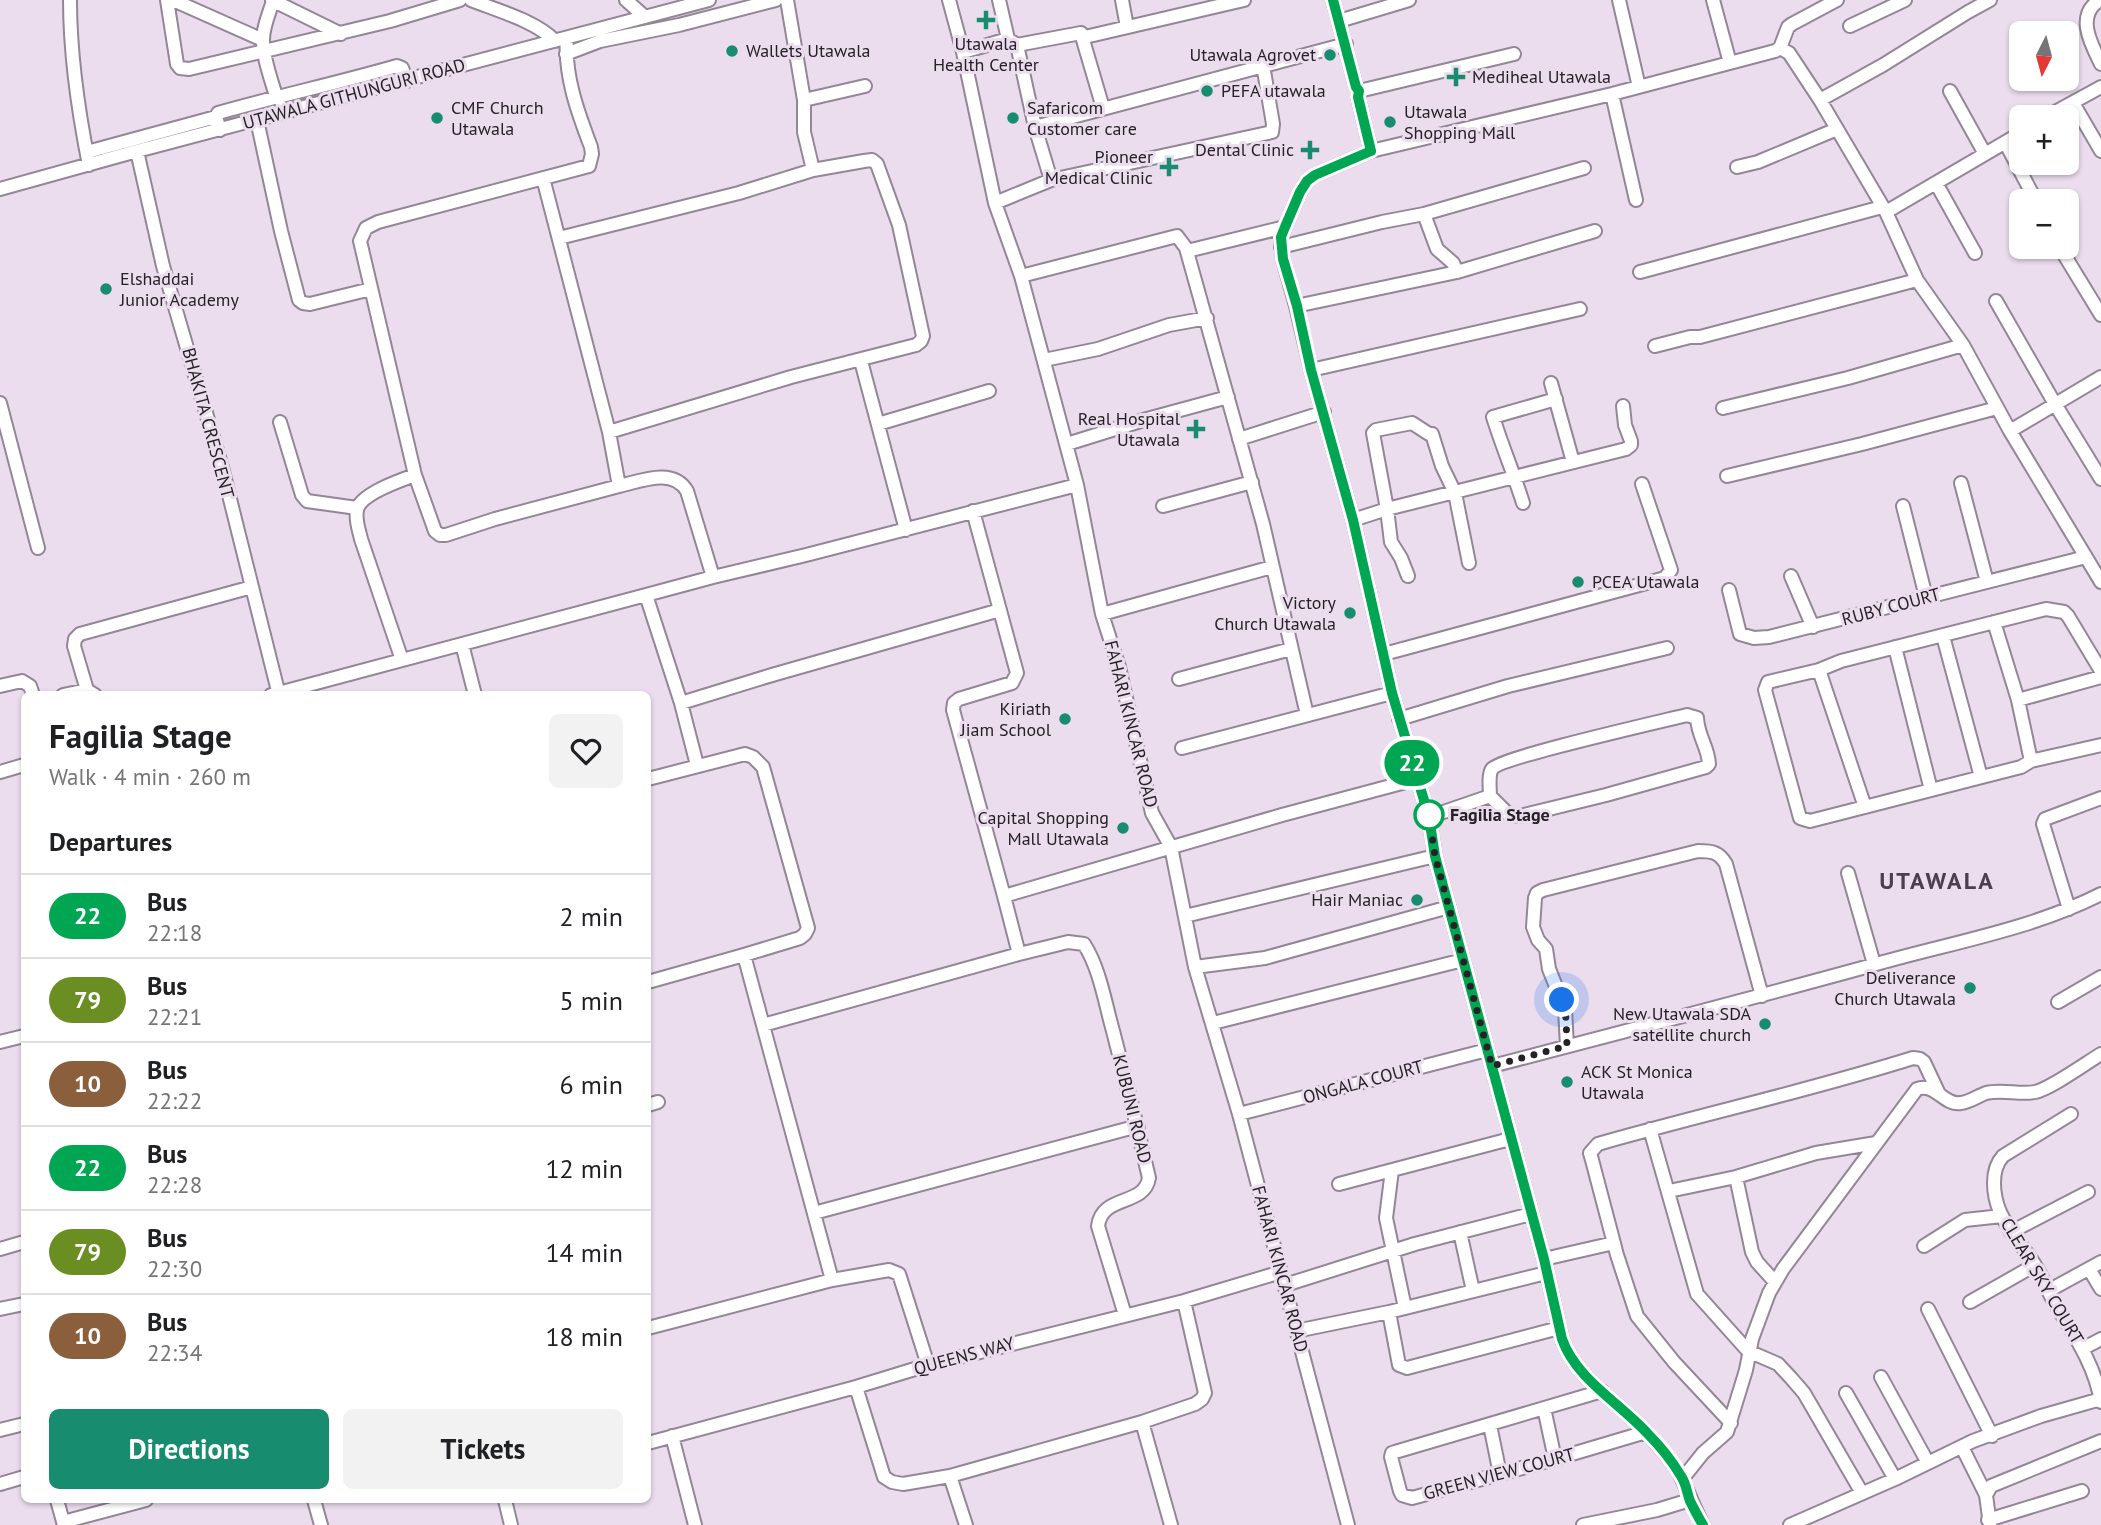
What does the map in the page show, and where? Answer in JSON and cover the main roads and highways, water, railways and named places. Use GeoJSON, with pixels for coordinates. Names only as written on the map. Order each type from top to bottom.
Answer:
{"type":"FeatureCollection","features":[{"type":"Feature","properties":{"kind":"place","name":"Utawala Health Center"},"geometry":{"type":"Point","coordinates":[986,20]}},
{"type":"Feature","properties":{"kind":"place","name":"Wallets Utawala"},"geometry":{"type":"Point","coordinates":[732,51]}},
{"type":"Feature","properties":{"kind":"place","name":"Utawala Agrovet"},"geometry":{"type":"Point","coordinates":[1330,55]}},
{"type":"Feature","properties":{"kind":"place","name":"Mediheal Utawala"},"geometry":{"type":"Point","coordinates":[1456,77]}},
{"type":"Feature","properties":{"kind":"place","name":"PEFA utawala"},"geometry":{"type":"Point","coordinates":[1207,91]}},
{"type":"Feature","properties":{"kind":"place","name":"CMF Church Utawala"},"geometry":{"type":"Point","coordinates":[437,118]}},
{"type":"Feature","properties":{"kind":"place","name":"Safaricom Customer care"},"geometry":{"type":"Point","coordinates":[1013,118]}},
{"type":"Feature","properties":{"kind":"place","name":"Utawala Shopping Mall"},"geometry":{"type":"Point","coordinates":[1390,122]}},
{"type":"Feature","properties":{"kind":"place","name":"Dental Clinic"},"geometry":{"type":"Point","coordinates":[1310,150]}},
{"type":"Feature","properties":{"kind":"place","name":"Pioneer Medical Clinic"},"geometry":{"type":"Point","coordinates":[1169,167]}},
{"type":"Feature","properties":{"kind":"place","name":"Elshaddai Junior Academy"},"geometry":{"type":"Point","coordinates":[106,289]}},
{"type":"Feature","properties":{"kind":"place","name":"Real Hospital Utawala"},"geometry":{"type":"Point","coordinates":[1196,429]}},
{"type":"Feature","properties":{"kind":"place","name":"PCEA Utawala"},"geometry":{"type":"Point","coordinates":[1578,582]}},
{"type":"Feature","properties":{"kind":"place","name":"Victory Church Utawala"},"geometry":{"type":"Point","coordinates":[1350,613]}},
{"type":"Feature","properties":{"kind":"place","name":"Kiriath Jiam School"},"geometry":{"type":"Point","coordinates":[1065,719]}},
{"type":"Feature","properties":{"kind":"place","name":"Fagilia Stage"},"geometry":{"type":"Point","coordinates":[1429,815]}},
{"type":"Feature","properties":{"kind":"place","name":"Capital Shopping Mall Utawala"},"geometry":{"type":"Point","coordinates":[1123,828]}},
{"type":"Feature","properties":{"kind":"place","name":"Hair Maniac"},"geometry":{"type":"Point","coordinates":[1417,900]}},
{"type":"Feature","properties":{"kind":"place","name":"Deliverance Church Utawala"},"geometry":{"type":"Point","coordinates":[1970,988]}},
{"type":"Feature","properties":{"kind":"place","name":"New Utawala SDA satellite church"},"geometry":{"type":"Point","coordinates":[1765,1024]}},
{"type":"Feature","properties":{"kind":"place","name":"ACK St Monica Utawala"},"geometry":{"type":"Point","coordinates":[1567,1082]}},
{"type":"Feature","properties":{"kind":"district","name":"UTAWALA"},"geometry":{"type":"Point","coordinates":[1937,881]}}]}
